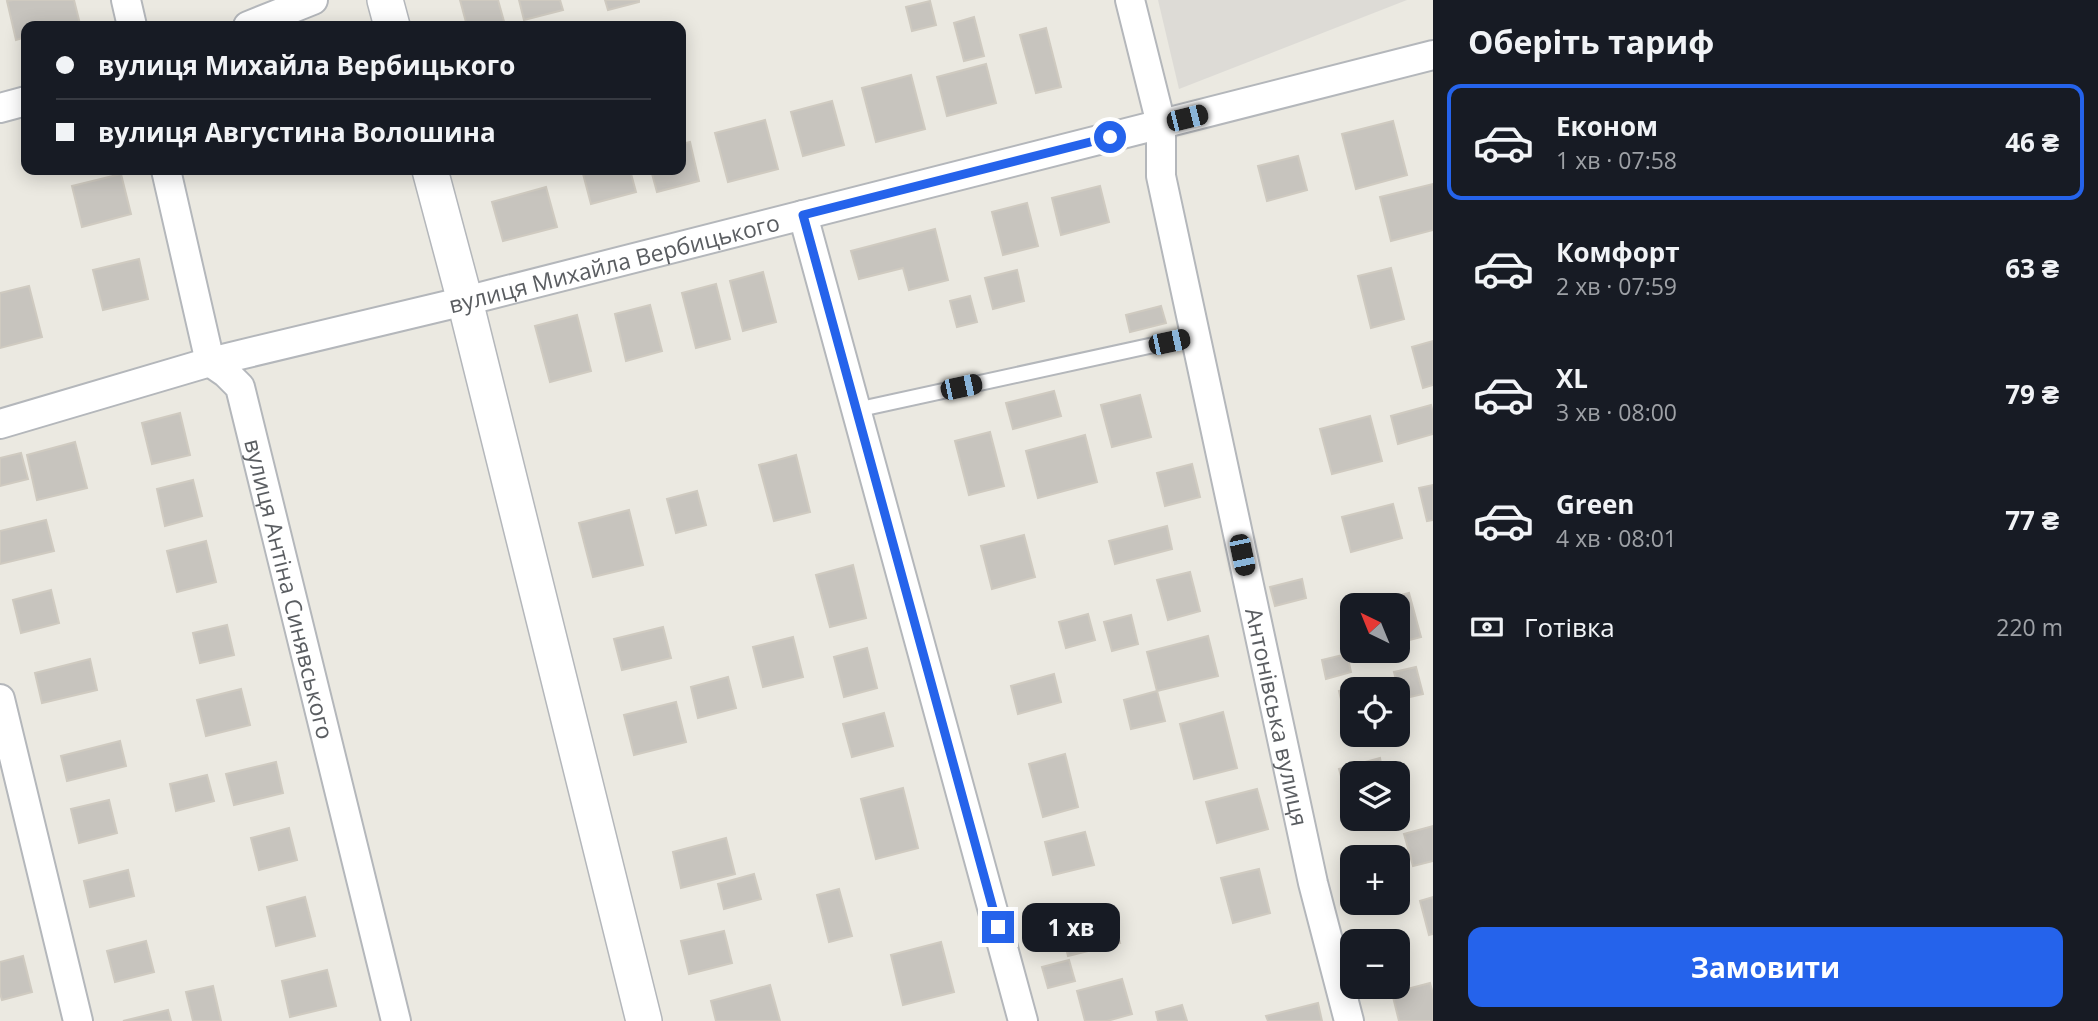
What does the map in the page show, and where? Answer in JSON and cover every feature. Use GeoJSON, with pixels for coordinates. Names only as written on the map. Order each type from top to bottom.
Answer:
{"type":"FeatureCollection","features":[{"type":"Feature","properties":{"kind":"street"},"geometry":{"type":"LineString","coordinates":[[126,0],[131,21]]}},
{"type":"Feature","properties":{"kind":"street"},"geometry":{"type":"LineString","coordinates":[[260,21],[313,0]]}},
{"type":"Feature","properties":{"kind":"street"},"geometry":{"type":"LineString","coordinates":[[384,0],[390,21]]}},
{"type":"Feature","properties":{"kind":"street","name":"Антонівська вулиця"},"geometry":{"type":"LineString","coordinates":[[1130,0],[1161,124],[1161,176],[1312,883],[1349,1021]]}},
{"type":"Feature","properties":{"kind":"street","name":"вулиця Михайла Вербицького"},"geometry":{"type":"LineString","coordinates":[[0,424],[210,362],[465,301],[1161,124],[1432,60]]}},
{"type":"Feature","properties":{"kind":"street"},"geometry":{"type":"LineString","coordinates":[[0,108],[21,102]]}},
{"type":"Feature","properties":{"kind":"street"},"geometry":{"type":"LineString","coordinates":[[167,175],[210,362]]}},
{"type":"Feature","properties":{"kind":"street"},"geometry":{"type":"LineString","coordinates":[[431,175],[644,1021]]}},
{"type":"Feature","properties":{"kind":"street"},"geometry":{"type":"LineString","coordinates":[[803,215],[1023,1021]]}},
{"type":"Feature","properties":{"kind":"street","name":"вулиця Антіна Синявського"},"geometry":{"type":"LineString","coordinates":[[210,362],[240,387],[396,1021]]}},
{"type":"Feature","properties":{"kind":"street"},"geometry":{"type":"LineString","coordinates":[[2,714],[78,1021]]}},
{"type":"Feature","properties":{"kind":"lane"},"geometry":{"type":"LineString","coordinates":[[856,410],[1195,336]]}},
{"type":"Feature","properties":{"kind":"shaded area"},"geometry":{"type":"Polygon","coordinates":[[[1158,0],[1407,0],[1179,89],[1158,0]]]}},
{"type":"Feature","properties":{"kind":"building"},"geometry":{"type":"Polygon","coordinates":[[[74,0],[79,21],[21,21],[21,38],[16,40],[7,1],[74,0]]]}},
{"type":"Feature","properties":{"kind":"building"},"geometry":{"type":"Polygon","coordinates":[[[460,0],[498,0],[504,21],[466,21],[460,0]]]}},
{"type":"Feature","properties":{"kind":"building"},"geometry":{"type":"Polygon","coordinates":[[[519,0],[560,0],[563,10],[524,20],[519,0]]]}},
{"type":"Feature","properties":{"kind":"building"},"geometry":{"type":"Polygon","coordinates":[[[605,0],[639,0],[639,2],[608,10],[605,0]]]}},
{"type":"Feature","properties":{"kind":"building"},"geometry":{"type":"Polygon","coordinates":[[[930,1],[936,25],[912,31],[906,7],[930,1]]]}},
{"type":"Feature","properties":{"kind":"building"},"geometry":{"type":"Polygon","coordinates":[[[974,17],[984,56],[964,61],[954,23],[974,17]]]}},
{"type":"Feature","properties":{"kind":"building"},"geometry":{"type":"Polygon","coordinates":[[[1046,28],[1061,87],[1036,93],[1020,35],[1046,28]]]}},
{"type":"Feature","properties":{"kind":"building"},"geometry":{"type":"Polygon","coordinates":[[[986,64],[996,103],[947,116],[937,77],[986,64]]]}},
{"type":"Feature","properties":{"kind":"building"},"geometry":{"type":"Polygon","coordinates":[[[911,75],[925,129],[876,142],[862,88],[911,75]]]}},
{"type":"Feature","properties":{"kind":"building"},"geometry":{"type":"Polygon","coordinates":[[[832,101],[844,145],[803,156],[791,112],[832,101]]]}},
{"type":"Feature","properties":{"kind":"building"},"geometry":{"type":"Polygon","coordinates":[[[765,120],[778,169],[728,182],[715,133],[765,120]]]}},
{"type":"Feature","properties":{"kind":"building"},"geometry":{"type":"Polygon","coordinates":[[[1393,121],[1407,175],[1356,189],[1342,134],[1393,121]]]}},
{"type":"Feature","properties":{"kind":"building"},"geometry":{"type":"Polygon","coordinates":[[[690,142],[699,181],[657,192],[652,175],[686,175],[686,143],[690,142]]]}},
{"type":"Feature","properties":{"kind":"building"},"geometry":{"type":"Polygon","coordinates":[[[1298,156],[1307,190],[1267,201],[1258,166],[1298,156]]]}},
{"type":"Feature","properties":{"kind":"building"},"geometry":{"type":"Polygon","coordinates":[[[121,175],[131,214],[82,227],[72,186],[121,175]]]}},
{"type":"Feature","properties":{"kind":"building"},"geometry":{"type":"Polygon","coordinates":[[[583,175],[631,175],[636,192],[591,204],[583,175]]]}},
{"type":"Feature","properties":{"kind":"building"},"geometry":{"type":"Polygon","coordinates":[[[1433,184],[1433,230],[1391,241],[1380,197],[1433,184]]]}},
{"type":"Feature","properties":{"kind":"building"},"geometry":{"type":"Polygon","coordinates":[[[1100,186],[1109,222],[1061,235],[1052,198],[1100,186]]]}},
{"type":"Feature","properties":{"kind":"building"},"geometry":{"type":"Polygon","coordinates":[[[546,187],[557,227],[503,241],[492,202],[546,187]]]}},
{"type":"Feature","properties":{"kind":"building"},"geometry":{"type":"Polygon","coordinates":[[[1027,203],[1038,246],[1003,255],[992,212],[1027,203]]]}},
{"type":"Feature","properties":{"kind":"building"},"geometry":{"type":"Polygon","coordinates":[[[935,229],[948,280],[909,290],[903,268],[859,279],[851,251],[935,229]]]}},
{"type":"Feature","properties":{"kind":"building"},"geometry":{"type":"Polygon","coordinates":[[[139,259],[148,299],[103,310],[93,270],[139,259]]]}},
{"type":"Feature","properties":{"kind":"building"},"geometry":{"type":"Polygon","coordinates":[[[1391,268],[1404,319],[1371,328],[1358,276],[1391,268]]]}},
{"type":"Feature","properties":{"kind":"building"},"geometry":{"type":"Polygon","coordinates":[[[1017,270],[1024,301],[993,309],[985,278],[1017,270]]]}},
{"type":"Feature","properties":{"kind":"building"},"geometry":{"type":"Polygon","coordinates":[[[763,272],[776,322],[743,331],[730,281],[763,272]]]}},
{"type":"Feature","properties":{"kind":"building"},"geometry":{"type":"Polygon","coordinates":[[[716,284],[730,339],[696,348],[682,293],[716,284]]]}},
{"type":"Feature","properties":{"kind":"building"},"geometry":{"type":"Polygon","coordinates":[[[29,286],[42,337],[0,348],[0,293],[29,286]]]}},
{"type":"Feature","properties":{"kind":"building"},"geometry":{"type":"Polygon","coordinates":[[[970,296],[977,322],[957,327],[950,301],[970,296]]]}},
{"type":"Feature","properties":{"kind":"building"},"geometry":{"type":"Polygon","coordinates":[[[650,305],[662,351],[626,361],[615,314],[650,305]]]}},
{"type":"Feature","properties":{"kind":"building"},"geometry":{"type":"Polygon","coordinates":[[[1161,306],[1166,323],[1130,332],[1126,315],[1161,306]]]}},
{"type":"Feature","properties":{"kind":"building"},"geometry":{"type":"Polygon","coordinates":[[[577,315],[591,371],[550,382],[535,326],[577,315]]]}},
{"type":"Feature","properties":{"kind":"building"},"geometry":{"type":"Polygon","coordinates":[[[1433,341],[1433,385],[1423,388],[1412,347],[1433,341]]]}},
{"type":"Feature","properties":{"kind":"building"},"geometry":{"type":"Polygon","coordinates":[[[1054,391],[1061,416],[1013,429],[1006,403],[1054,391]]]}},
{"type":"Feature","properties":{"kind":"building"},"geometry":{"type":"Polygon","coordinates":[[[1140,395],[1151,437],[1112,447],[1101,405],[1140,395]]]}},
{"type":"Feature","properties":{"kind":"building"},"geometry":{"type":"Polygon","coordinates":[[[1431,405],[1433,434],[1398,444],[1391,416],[1431,405]]]}},
{"type":"Feature","properties":{"kind":"building"},"geometry":{"type":"Polygon","coordinates":[[[180,413],[190,455],[152,464],[142,423],[180,413]]]}},
{"type":"Feature","properties":{"kind":"building"},"geometry":{"type":"Polygon","coordinates":[[[1370,416],[1382,461],[1332,474],[1320,429],[1370,416]]]}},
{"type":"Feature","properties":{"kind":"building"},"geometry":{"type":"Polygon","coordinates":[[[990,432],[1004,486],[969,495],[955,441],[990,432]]]}},
{"type":"Feature","properties":{"kind":"building"},"geometry":{"type":"Polygon","coordinates":[[[1085,435],[1097,482],[1038,498],[1026,451],[1085,435]]]}},
{"type":"Feature","properties":{"kind":"building"},"geometry":{"type":"Polygon","coordinates":[[[75,442],[87,488],[37,500],[27,455],[75,442]]]}},
{"type":"Feature","properties":{"kind":"building"},"geometry":{"type":"Polygon","coordinates":[[[21,453],[28,479],[0,486],[0,458],[21,453]]]}},
{"type":"Feature","properties":{"kind":"building"},"geometry":{"type":"Polygon","coordinates":[[[796,455],[810,512],[774,521],[759,465],[796,455]]]}},
{"type":"Feature","properties":{"kind":"building"},"geometry":{"type":"Polygon","coordinates":[[[1192,464],[1200,497],[1165,506],[1157,473],[1192,464]]]}},
{"type":"Feature","properties":{"kind":"building"},"geometry":{"type":"Polygon","coordinates":[[[193,480],[202,516],[165,526],[157,489],[193,480]]]}},
{"type":"Feature","properties":{"kind":"building"},"geometry":{"type":"Polygon","coordinates":[[[1433,485],[1433,520],[1427,521],[1419,488],[1433,485]]]}},
{"type":"Feature","properties":{"kind":"building"},"geometry":{"type":"Polygon","coordinates":[[[697,491],[706,525],[676,533],[667,499],[697,491]]]}},
{"type":"Feature","properties":{"kind":"building"},"geometry":{"type":"Polygon","coordinates":[[[1393,504],[1402,538],[1351,552],[1342,517],[1393,504]]]}},
{"type":"Feature","properties":{"kind":"building"},"geometry":{"type":"Polygon","coordinates":[[[629,510],[643,565],[593,577],[579,523],[629,510]]]}},
{"type":"Feature","properties":{"kind":"building"},"geometry":{"type":"Polygon","coordinates":[[[46,520],[54,551],[0,564],[0,531],[46,520]]]}},
{"type":"Feature","properties":{"kind":"building"},"geometry":{"type":"Polygon","coordinates":[[[1167,526],[1172,549],[1115,564],[1109,541],[1167,526]]]}},
{"type":"Feature","properties":{"kind":"building"},"geometry":{"type":"Polygon","coordinates":[[[1024,535],[1035,577],[992,589],[981,546],[1024,535]]]}},
{"type":"Feature","properties":{"kind":"building"},"geometry":{"type":"Polygon","coordinates":[[[206,541],[216,582],[177,592],[167,551],[206,541]]]}},
{"type":"Feature","properties":{"kind":"building"},"geometry":{"type":"Polygon","coordinates":[[[853,565],[866,618],[830,627],[816,575],[853,565]]]}},
{"type":"Feature","properties":{"kind":"building"},"geometry":{"type":"Polygon","coordinates":[[[1190,572],[1200,611],[1168,620],[1157,580],[1190,572]]]}},
{"type":"Feature","properties":{"kind":"building"},"geometry":{"type":"Polygon","coordinates":[[[1302,579],[1306,598],[1275,606],[1270,587],[1302,579]]]}},
{"type":"Feature","properties":{"kind":"building"},"geometry":{"type":"Polygon","coordinates":[[[51,590],[59,623],[21,633],[13,600],[51,590]]]}},
{"type":"Feature","properties":{"kind":"building"},"geometry":{"type":"Polygon","coordinates":[[[1410,597],[1421,637],[1410,640],[1410,597]]]}},
{"type":"Feature","properties":{"kind":"building"},"geometry":{"type":"Polygon","coordinates":[[[1088,614],[1095,640],[1066,648],[1059,622],[1088,614]]]}},
{"type":"Feature","properties":{"kind":"building"},"geometry":{"type":"Polygon","coordinates":[[[1131,615],[1138,644],[1112,651],[1104,622],[1131,615]]]}},
{"type":"Feature","properties":{"kind":"building"},"geometry":{"type":"Polygon","coordinates":[[[227,625],[234,655],[200,663],[193,633],[227,625]]]}},
{"type":"Feature","properties":{"kind":"building"},"geometry":{"type":"Polygon","coordinates":[[[663,627],[671,658],[622,670],[614,639],[663,627]]]}},
{"type":"Feature","properties":{"kind":"building"},"geometry":{"type":"Polygon","coordinates":[[[1208,636],[1218,676],[1157,691],[1147,652],[1208,636]]]}},
{"type":"Feature","properties":{"kind":"building"},"geometry":{"type":"Polygon","coordinates":[[[793,637],[803,677],[763,687],[753,647],[793,637]]]}},
{"type":"Feature","properties":{"kind":"building"},"geometry":{"type":"Polygon","coordinates":[[[867,648],[877,688],[844,697],[834,657],[867,648]]]}},
{"type":"Feature","properties":{"kind":"building"},"geometry":{"type":"Polygon","coordinates":[[[1340,656],[1340,663],[1349,663],[1351,672],[1326,679],[1322,660],[1340,656]]]}},
{"type":"Feature","properties":{"kind":"building"},"geometry":{"type":"Polygon","coordinates":[[[90,659],[97,690],[42,703],[35,673],[90,659]]]}},
{"type":"Feature","properties":{"kind":"building"},"geometry":{"type":"Polygon","coordinates":[[[1416,667],[1423,694],[1410,697],[1410,677],[1395,677],[1394,672],[1416,667]]]}},
{"type":"Feature","properties":{"kind":"building"},"geometry":{"type":"Polygon","coordinates":[[[1054,674],[1061,702],[1018,714],[1011,686],[1054,674]]]}},
{"type":"Feature","properties":{"kind":"building"},"geometry":{"type":"Polygon","coordinates":[[[728,677],[736,708],[698,718],[691,687],[728,677]]]}},
{"type":"Feature","properties":{"kind":"building"},"geometry":{"type":"Polygon","coordinates":[[[241,689],[250,725],[206,736],[197,700],[241,689]]]}},
{"type":"Feature","properties":{"kind":"building"},"geometry":{"type":"Polygon","coordinates":[[[1157,691],[1165,721],[1131,729],[1124,700],[1157,691]]]}},
{"type":"Feature","properties":{"kind":"building"},"geometry":{"type":"Polygon","coordinates":[[[676,702],[686,742],[634,755],[624,715],[676,702]]]}},
{"type":"Feature","properties":{"kind":"building"},"geometry":{"type":"Polygon","coordinates":[[[1223,712],[1237,768],[1194,779],[1180,724],[1223,712]]]}},
{"type":"Feature","properties":{"kind":"building"},"geometry":{"type":"Polygon","coordinates":[[[884,713],[893,746],[852,757],[843,724],[884,713]]]}},
{"type":"Feature","properties":{"kind":"building"},"geometry":{"type":"Polygon","coordinates":[[[120,741],[126,766],[67,781],[61,756],[120,741]]]}},
{"type":"Feature","properties":{"kind":"building"},"geometry":{"type":"Polygon","coordinates":[[[1065,754],[1078,807],[1043,817],[1029,764],[1065,754]]]}},
{"type":"Feature","properties":{"kind":"building"},"geometry":{"type":"Polygon","coordinates":[[[276,762],[283,793],[234,805],[226,774],[276,762]]]}},
{"type":"Feature","properties":{"kind":"building"},"geometry":{"type":"Polygon","coordinates":[[[207,775],[214,801],[176,811],[170,784],[207,775]]]}},
{"type":"Feature","properties":{"kind":"building"},"geometry":{"type":"Polygon","coordinates":[[[903,788],[918,848],[876,859],[861,799],[903,788]]]}},
{"type":"Feature","properties":{"kind":"building"},"geometry":{"type":"Polygon","coordinates":[[[1257,789],[1268,829],[1217,843],[1206,802],[1257,789]]]}},
{"type":"Feature","properties":{"kind":"building"},"geometry":{"type":"Polygon","coordinates":[[[109,800],[117,833],[79,843],[71,809],[109,800]]]}},
{"type":"Feature","properties":{"kind":"building"},"geometry":{"type":"Polygon","coordinates":[[[1433,826],[1433,861],[1413,866],[1410,845],[1407,845],[1404,834],[1433,826]]]}},
{"type":"Feature","properties":{"kind":"building"},"geometry":{"type":"Polygon","coordinates":[[[289,828],[297,860],[259,870],[251,838],[289,828]]]}},
{"type":"Feature","properties":{"kind":"building"},"geometry":{"type":"Polygon","coordinates":[[[1085,832],[1094,865],[1053,875],[1045,842],[1085,832]]]}},
{"type":"Feature","properties":{"kind":"building"},"geometry":{"type":"Polygon","coordinates":[[[726,838],[735,874],[681,888],[673,852],[726,838]]]}},
{"type":"Feature","properties":{"kind":"building"},"geometry":{"type":"Polygon","coordinates":[[[1259,869],[1270,913],[1233,923],[1221,878],[1259,869]]]}},
{"type":"Feature","properties":{"kind":"building"},"geometry":{"type":"Polygon","coordinates":[[[128,870],[134,896],[90,907],[84,881],[128,870]]]}},
{"type":"Feature","properties":{"kind":"building"},"geometry":{"type":"Polygon","coordinates":[[[754,874],[761,899],[724,909],[718,884],[754,874]]]}},
{"type":"Feature","properties":{"kind":"building"},"geometry":{"type":"Polygon","coordinates":[[[839,889],[852,936],[829,942],[817,895],[839,889]]]}},
{"type":"Feature","properties":{"kind":"building"},"geometry":{"type":"Polygon","coordinates":[[[305,897],[315,936],[276,946],[267,907],[305,897]]]}},
{"type":"Feature","properties":{"kind":"building"},"geometry":{"type":"Polygon","coordinates":[[[1433,897],[1433,934],[1429,935],[1420,901],[1433,897]]]}},
{"type":"Feature","properties":{"kind":"building"},"geometry":{"type":"Polygon","coordinates":[[[1111,910],[1120,943],[1068,956],[1060,923],[1111,910]]]}},
{"type":"Feature","properties":{"kind":"building"},"geometry":{"type":"Polygon","coordinates":[[[724,931],[732,963],[689,974],[681,941],[724,931]]]}},
{"type":"Feature","properties":{"kind":"building"},"geometry":{"type":"Polygon","coordinates":[[[146,941],[154,972],[115,982],[107,951],[146,941]]]}},
{"type":"Feature","properties":{"kind":"building"},"geometry":{"type":"Polygon","coordinates":[[[941,942],[954,992],[903,1005],[891,955],[941,942]]]}},
{"type":"Feature","properties":{"kind":"building"},"geometry":{"type":"Polygon","coordinates":[[[23,956],[32,992],[2,1000],[0,962],[23,956]]]}},
{"type":"Feature","properties":{"kind":"building"},"geometry":{"type":"Polygon","coordinates":[[[1069,960],[1075,981],[1048,988],[1042,967],[1069,960]]]}},
{"type":"Feature","properties":{"kind":"building"},"geometry":{"type":"Polygon","coordinates":[[[327,970],[336,1006],[290,1017],[282,981],[327,970]]]}},
{"type":"Feature","properties":{"kind":"building"},"geometry":{"type":"Polygon","coordinates":[[[1122,979],[1132,1014],[1107,1021],[1085,1021],[1077,991],[1122,979]]]}},
{"type":"Feature","properties":{"kind":"building"},"geometry":{"type":"Polygon","coordinates":[[[1430,983],[1433,994],[1433,1021],[1399,1021],[1394,999],[1410,999],[1410,988],[1430,983]]]}},
{"type":"Feature","properties":{"kind":"building"},"geometry":{"type":"Polygon","coordinates":[[[770,985],[780,1021],[716,1021],[711,1001],[770,985]]]}},
{"type":"Feature","properties":{"kind":"building"},"geometry":{"type":"Polygon","coordinates":[[[213,986],[221,1021],[193,1021],[186,992],[213,986]]]}},
{"type":"Feature","properties":{"kind":"building"},"geometry":{"type":"Polygon","coordinates":[[[1318,1003],[1322,1021],[1268,1021],[1266,1016],[1318,1003]]]}},
{"type":"Feature","properties":{"kind":"building"},"geometry":{"type":"Polygon","coordinates":[[[1182,1005],[1187,1021],[1158,1021],[1156,1012],[1182,1005]]]}},
{"type":"Feature","properties":{"kind":"building"},"geometry":{"type":"Polygon","coordinates":[[[168,1010],[171,1021],[123,1021],[168,1010]]]}},
{"type":"Feature","properties":{"kind":"route"},"geometry":{"type":"LineString","coordinates":[[998,927],[803,215],[1110,137]]}}]}
